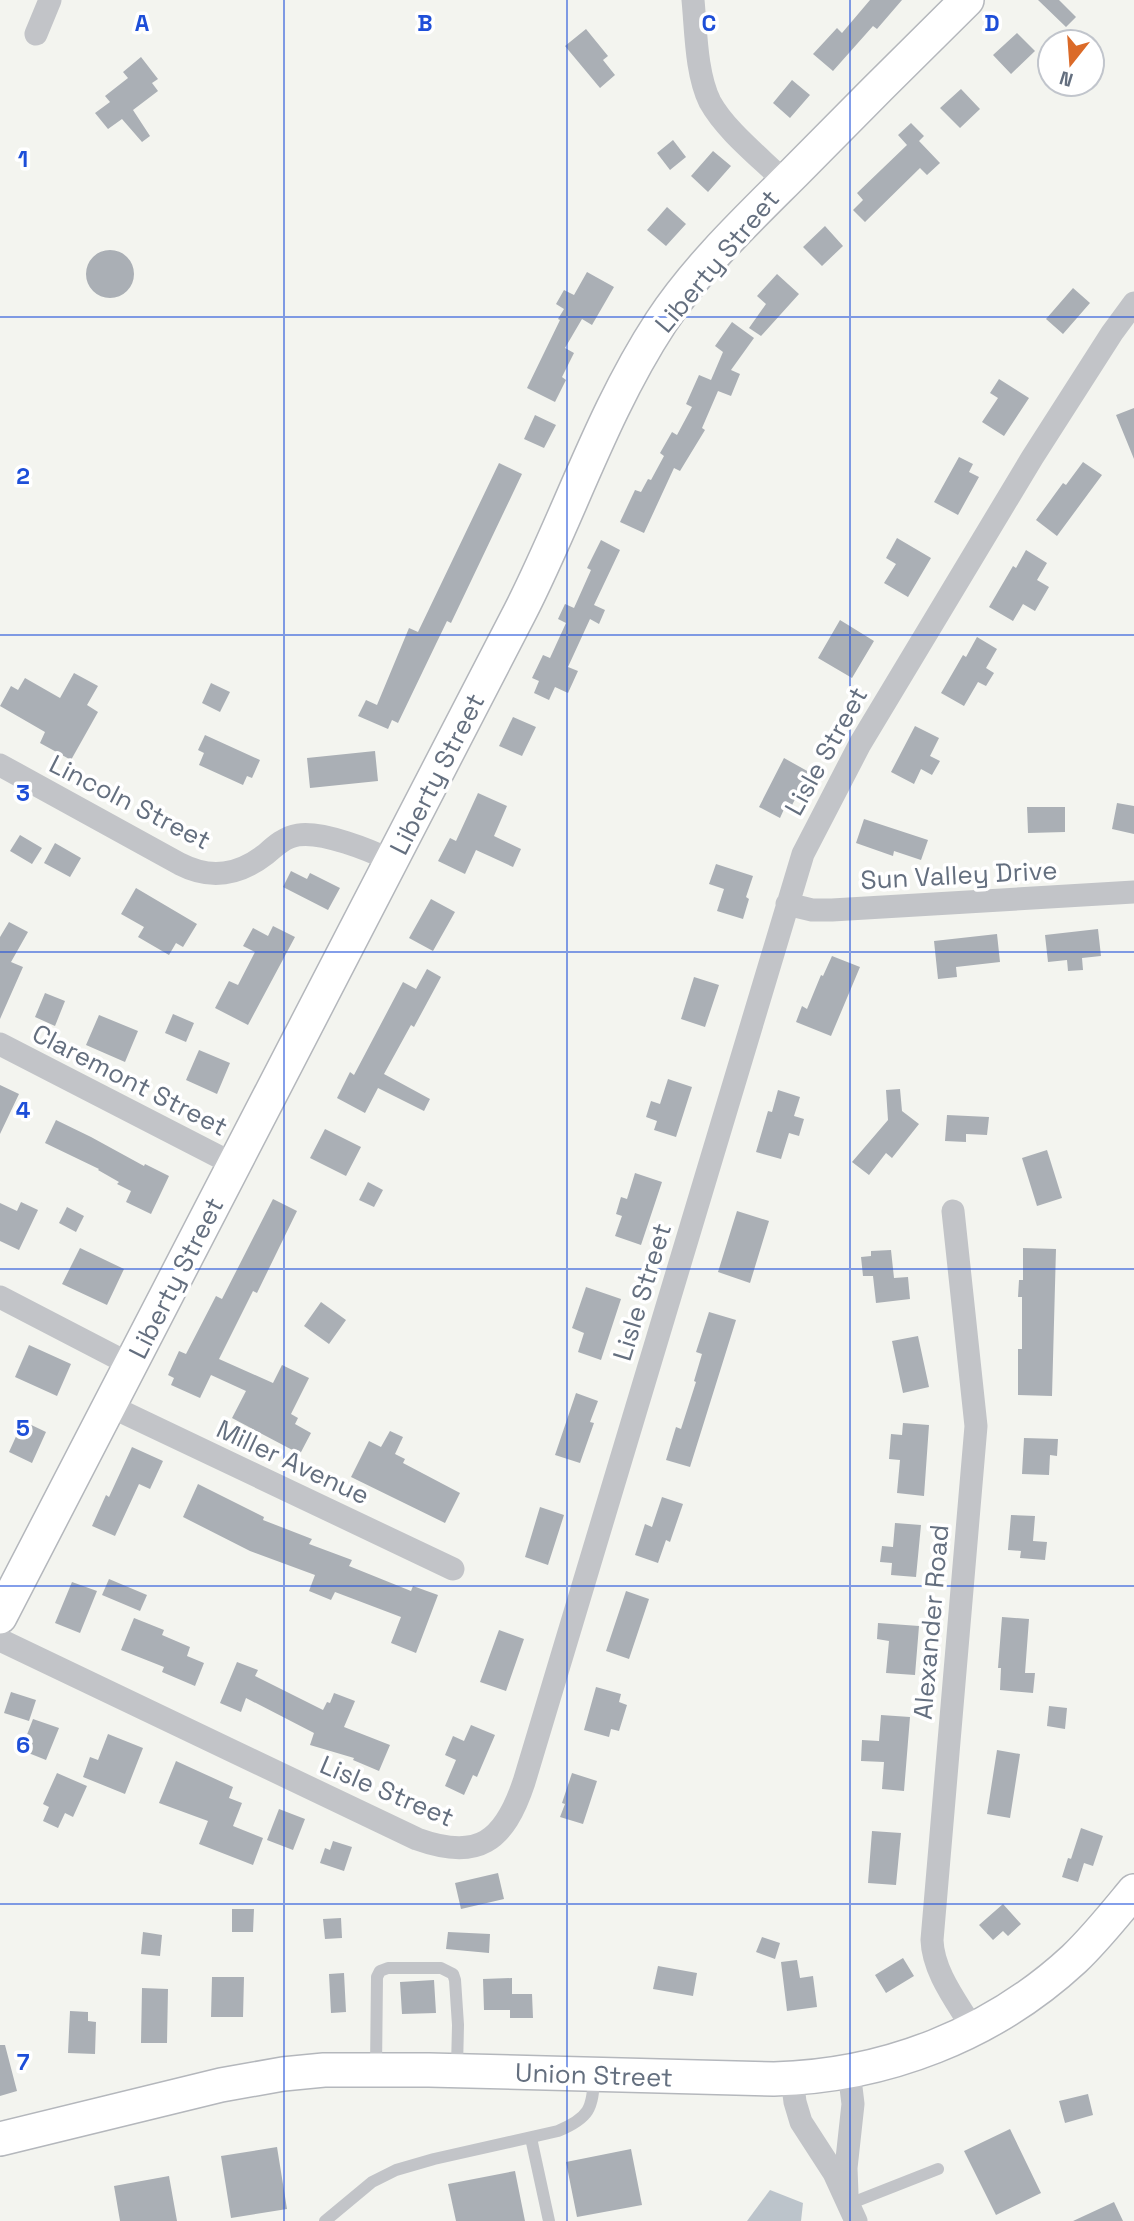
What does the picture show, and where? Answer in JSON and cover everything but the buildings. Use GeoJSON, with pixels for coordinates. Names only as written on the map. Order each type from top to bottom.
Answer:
{"type":"FeatureCollection","features":[{"type":"Feature","properties":{"kind":"main road","name":"Liberty Street"},"geometry":{"type":"LineString","coordinates":[[0,1617],[9,1578],[110,1406],[392,861],[532,589],[605,424],[636,363],[662,320],[722,246],[967,0]]}},
{"type":"Feature","properties":{"kind":"main road","name":"Union Street"},"geometry":{"type":"LineString","coordinates":[[0,2140],[221,2085],[324,2070],[792,2078],[849,2071],[911,2056],[973,2029],[1017,2004],[1087,1946],[1134,1891]]}},
{"type":"Feature","properties":{"kind":"street"},"geometry":{"type":"LineString","coordinates":[[36,34],[50,0]]}},
{"type":"Feature","properties":{"kind":"street"},"geometry":{"type":"LineString","coordinates":[[693,0],[702,79],[710,101],[730,127],[785,182]]}},
{"type":"Feature","properties":{"kind":"street","name":"Lisle Street"},"geometry":{"type":"LineString","coordinates":[[0,1640],[417,1839],[442,1847],[462,1849],[480,1845],[509,1817],[524,1782],[803,855],[849,762],[1032,458],[1134,303]]}},
{"type":"Feature","properties":{"kind":"street","name":"Lincoln Street"},"geometry":{"type":"LineString","coordinates":[[0,765],[199,872],[222,874],[243,869],[287,839],[305,834],[329,838],[392,861]]}},
{"type":"Feature","properties":{"kind":"street","name":"Sun Valley Drive"},"geometry":{"type":"LineString","coordinates":[[787,904],[812,910],[832,910],[1134,892]]}},
{"type":"Feature","properties":{"kind":"street","name":"Claremont Street"},"geometry":{"type":"LineString","coordinates":[[0,1044],[234,1165]]}},
{"type":"Feature","properties":{"kind":"street","name":"Alexander Road"},"geometry":{"type":"LineString","coordinates":[[953,1211],[976,1426],[932,1950],[939,1970],[973,2029]]}},
{"type":"Feature","properties":{"kind":"street"},"geometry":{"type":"LineString","coordinates":[[0,1297],[131,1364]]}},
{"type":"Feature","properties":{"kind":"street","name":"Miller Avenue"},"geometry":{"type":"LineString","coordinates":[[110,1406],[453,1569]]}},
{"type":"Feature","properties":{"kind":"street"},"geometry":{"type":"LineString","coordinates":[[849,2071],[853,2104],[846,2168],[852,2212]]}},
{"type":"Feature","properties":{"kind":"street"},"geometry":{"type":"LineString","coordinates":[[792,2078],[801,2122],[834,2173],[852,2212]]}},
{"type":"Feature","properties":{"kind":"lane"},"geometry":{"type":"LineString","coordinates":[[376,2070],[376,1981],[379,1973],[388,1968],[441,1968],[450,1972],[455,1980],[457,2071]]}},
{"type":"Feature","properties":{"kind":"lane"},"geometry":{"type":"LineString","coordinates":[[325,2221],[372,2182],[396,2170],[558,2131],[584,2117],[592,2104],[594,2076]]}},
{"type":"Feature","properties":{"kind":"lane"},"geometry":{"type":"LineString","coordinates":[[531,2138],[549,2221]]}},
{"type":"Feature","properties":{"kind":"lane"},"geometry":{"type":"LineString","coordinates":[[852,2212],[938,2169]]}},
{"type":"Feature","properties":{"kind":"shaded area"},"geometry":{"type":"Polygon","coordinates":[[[770,2190],[803,2203],[801,2221],[747,2221],[770,2190]]]}}]}
